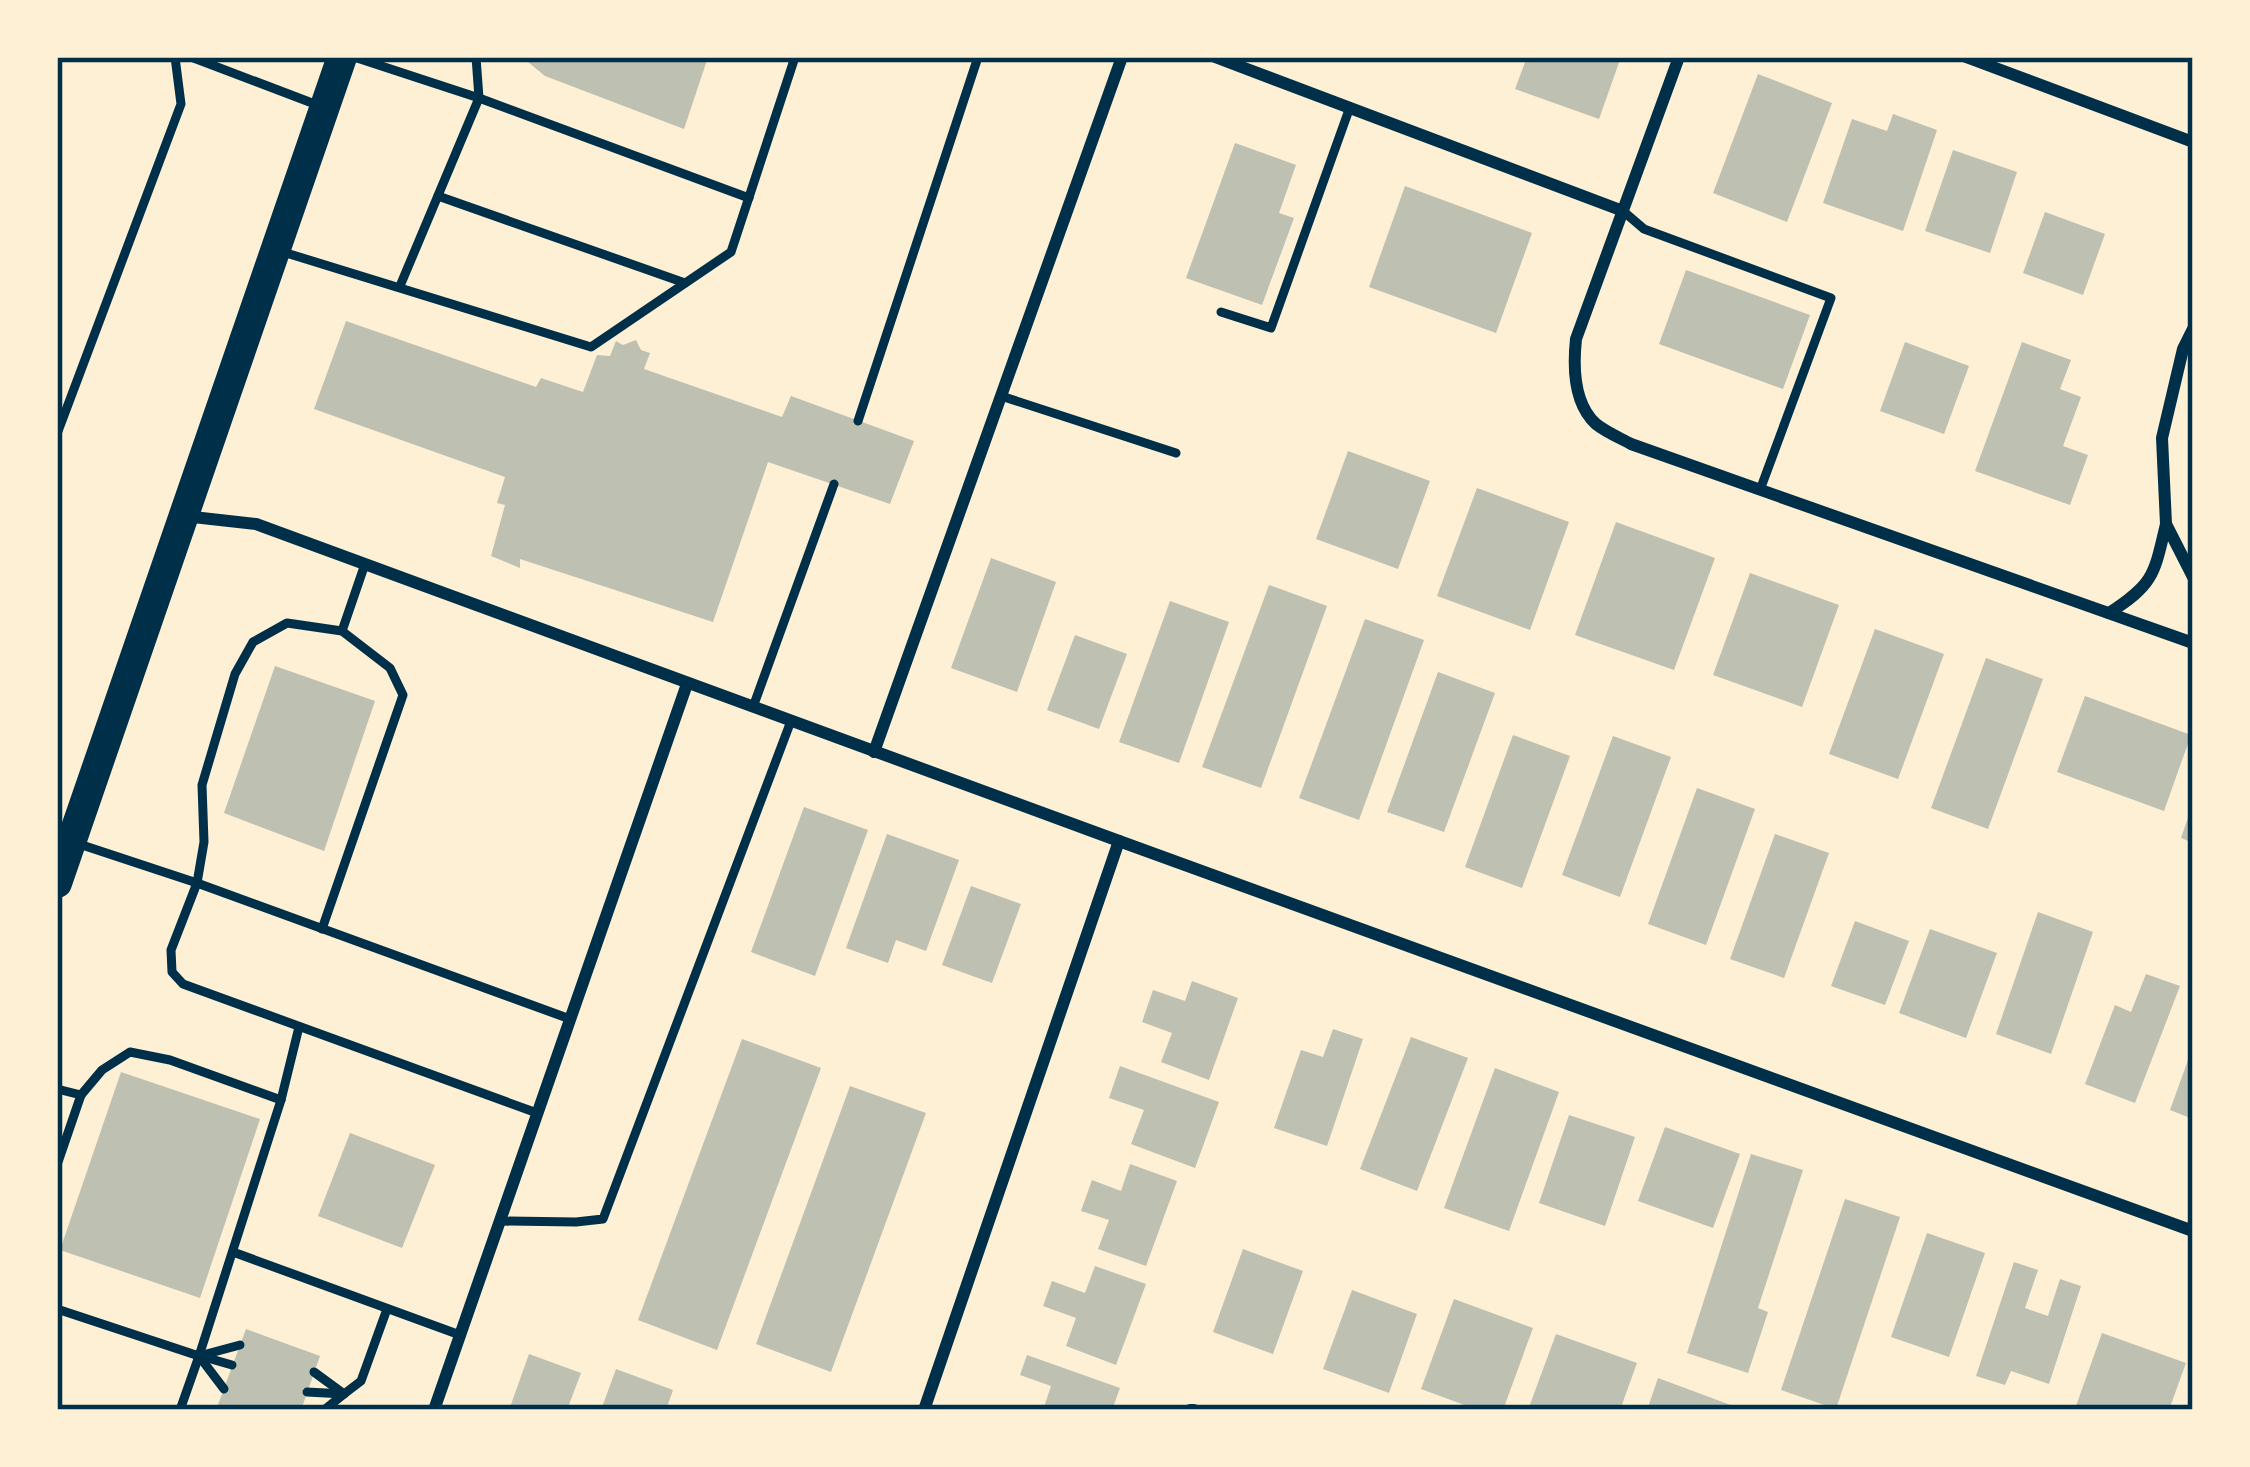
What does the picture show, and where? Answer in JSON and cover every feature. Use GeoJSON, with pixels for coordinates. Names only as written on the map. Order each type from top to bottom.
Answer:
{"type":"FeatureCollection","features":[{"type":"Feature","properties":{"kind":"main road"},"geometry":{"type":"LineString","coordinates":[[57,883],[342,57]]}},
{"type":"Feature","properties":{"kind":"street"},"geometry":{"type":"LineString","coordinates":[[874,752],[1122,57]]}},
{"type":"Feature","properties":{"kind":"street"},"geometry":{"type":"LineString","coordinates":[[1215,57],[1623,211]]}},
{"type":"Feature","properties":{"kind":"street"},"geometry":{"type":"LineString","coordinates":[[1679,57],[1576,339],[1573,364],[1578,396],[1594,422],[1631,444],[2193,643]]}},
{"type":"Feature","properties":{"kind":"street"},"geometry":{"type":"LineString","coordinates":[[1966,57],[2193,142]]}},
{"type":"Feature","properties":{"kind":"street"},"geometry":{"type":"LineString","coordinates":[[2109,613],[2140,593],[2156,567],[2167,524],[2162,438],[2183,350],[2193,329]]}},
{"type":"Feature","properties":{"kind":"street"},"geometry":{"type":"LineString","coordinates":[[183,516],[256,524],[2193,1231]]}},
{"type":"Feature","properties":{"kind":"street"},"geometry":{"type":"LineString","coordinates":[[2167,524],[2193,577]]}},
{"type":"Feature","properties":{"kind":"street"},"geometry":{"type":"LineString","coordinates":[[434,1410],[687,684]]}},
{"type":"Feature","properties":{"kind":"street"},"geometry":{"type":"LineString","coordinates":[[924,1410],[1119,842]]}},
{"type":"Feature","properties":{"kind":"lane"},"geometry":{"type":"LineString","coordinates":[[57,434],[181,104],[175,57]]}},
{"type":"Feature","properties":{"kind":"lane"},"geometry":{"type":"LineString","coordinates":[[190,57],[325,108]]}},
{"type":"Feature","properties":{"kind":"lane"},"geometry":{"type":"LineString","coordinates":[[354,57],[749,198]]}},
{"type":"Feature","properties":{"kind":"lane"},"geometry":{"type":"LineString","coordinates":[[400,286],[479,98],[476,57]]}},
{"type":"Feature","properties":{"kind":"lane"},"geometry":{"type":"LineString","coordinates":[[276,250],[591,347],[731,252],[795,57]]}},
{"type":"Feature","properties":{"kind":"lane"},"geometry":{"type":"LineString","coordinates":[[858,421],[978,57]]}},
{"type":"Feature","properties":{"kind":"lane"},"geometry":{"type":"LineString","coordinates":[[1221,312],[1271,328],[1350,107]]}},
{"type":"Feature","properties":{"kind":"lane"},"geometry":{"type":"LineString","coordinates":[[438,196],[685,283]]}},
{"type":"Feature","properties":{"kind":"lane"},"geometry":{"type":"LineString","coordinates":[[1623,211],[1644,229],[1832,298],[1760,490]]}},
{"type":"Feature","properties":{"kind":"lane"},"geometry":{"type":"LineString","coordinates":[[1001,396],[1176,454]]}},
{"type":"Feature","properties":{"kind":"lane"},"geometry":{"type":"LineString","coordinates":[[753,707],[834,484]]}},
{"type":"Feature","properties":{"kind":"lane"},"geometry":{"type":"LineString","coordinates":[[342,632],[365,564]]}},
{"type":"Feature","properties":{"kind":"lane"},"geometry":{"type":"LineString","coordinates":[[322,929],[404,694],[390,668],[342,632],[287,623],[253,642],[235,674],[202,785],[204,842],[197,883],[171,950],[172,972],[183,984],[537,1113]]}},
{"type":"Feature","properties":{"kind":"lane"},"geometry":{"type":"LineString","coordinates":[[500,1221],[603,1220],[791,721]]}},
{"type":"Feature","properties":{"kind":"lane"},"geometry":{"type":"LineString","coordinates":[[71,842],[570,1019]]}},
{"type":"Feature","properties":{"kind":"lane"},"geometry":{"type":"LineString","coordinates":[[180,1410],[281,1100],[299,1027]]}},
{"type":"Feature","properties":{"kind":"lane"},"geometry":{"type":"LineString","coordinates":[[57,1165],[81,1095],[102,1070],[130,1052],[170,1060],[281,1100]]}},
{"type":"Feature","properties":{"kind":"lane"},"geometry":{"type":"LineString","coordinates":[[57,1089],[81,1095]]}},
{"type":"Feature","properties":{"kind":"lane"},"geometry":{"type":"LineString","coordinates":[[233,1252],[460,1335]]}},
{"type":"Feature","properties":{"kind":"lane"},"geometry":{"type":"LineString","coordinates":[[57,1309],[232,1365]]}},
{"type":"Feature","properties":{"kind":"lane"},"geometry":{"type":"LineString","coordinates":[[324,1410],[361,1381],[387,1309]]}},
{"type":"Feature","properties":{"kind":"lane"},"geometry":{"type":"LineString","coordinates":[[199,1356],[240,1345]]}},
{"type":"Feature","properties":{"kind":"lane"},"geometry":{"type":"LineString","coordinates":[[199,1356],[224,1388]]}},
{"type":"Feature","properties":{"kind":"lane"},"geometry":{"type":"LineString","coordinates":[[314,1372],[344,1394]]}},
{"type":"Feature","properties":{"kind":"lane"},"geometry":{"type":"LineString","coordinates":[[307,1392],[344,1394]]}},
{"type":"Feature","properties":{"kind":"building"},"geometry":{"type":"Polygon","coordinates":[[[522,57],[708,57],[684,129],[545,76],[522,57]]]}},
{"type":"Feature","properties":{"kind":"building"},"geometry":{"type":"Polygon","coordinates":[[[1527,57],[1621,57],[1599,119],[1515,89],[1527,57]]]}},
{"type":"Feature","properties":{"kind":"building"},"geometry":{"type":"Polygon","coordinates":[[[1758,74],[1832,103],[1787,222],[1713,193],[1758,74]]]}},
{"type":"Feature","properties":{"kind":"building"},"geometry":{"type":"Polygon","coordinates":[[[1893,114],[1937,130],[1903,231],[1823,203],[1852,119],[1887,131],[1893,114]]]}},
{"type":"Feature","properties":{"kind":"building"},"geometry":{"type":"Polygon","coordinates":[[[1235,143],[1296,165],[1279,213],[1294,218],[1262,305],[1186,278],[1235,143]]]}},
{"type":"Feature","properties":{"kind":"building"},"geometry":{"type":"Polygon","coordinates":[[[1953,150],[2017,172],[1990,253],[1925,231],[1953,150]]]}},
{"type":"Feature","properties":{"kind":"building"},"geometry":{"type":"Polygon","coordinates":[[[1405,186],[1532,233],[1496,333],[1369,287],[1405,186]]]}},
{"type":"Feature","properties":{"kind":"building"},"geometry":{"type":"Polygon","coordinates":[[[2045,212],[2105,234],[2083,295],[2023,273],[2045,212]]]}},
{"type":"Feature","properties":{"kind":"building"},"geometry":{"type":"Polygon","coordinates":[[[1686,270],[1810,315],[1783,389],[1659,344],[1686,270]]]}},
{"type":"Feature","properties":{"kind":"building"},"geometry":{"type":"Polygon","coordinates":[[[346,321],[536,387],[541,378],[583,392],[597,355],[610,356],[616,341],[623,345],[636,340],[641,350],[650,353],[644,369],[782,417],[791,396],[914,441],[890,504],[768,462],[713,622],[520,559],[520,568],[491,556],[505,505],[497,503],[505,477],[314,409],[346,321]]]}},
{"type":"Feature","properties":{"kind":"building"},"geometry":{"type":"Polygon","coordinates":[[[1905,342],[1969,366],[1944,434],[1880,411],[1905,342]]]}},
{"type":"Feature","properties":{"kind":"building"},"geometry":{"type":"Polygon","coordinates":[[[2022,342],[2071,360],[2060,389],[2081,397],[2063,446],[2088,455],[2070,505],[1975,471],[2022,342]]]}},
{"type":"Feature","properties":{"kind":"building"},"geometry":{"type":"Polygon","coordinates":[[[1348,451],[1430,481],[1398,569],[1316,539],[1348,451]]]}},
{"type":"Feature","properties":{"kind":"building"},"geometry":{"type":"Polygon","coordinates":[[[1477,488],[1569,522],[1530,630],[1437,596],[1477,488]]]}},
{"type":"Feature","properties":{"kind":"building"},"geometry":{"type":"Polygon","coordinates":[[[1616,522],[1715,558],[1674,670],[1575,635],[1616,522]]]}},
{"type":"Feature","properties":{"kind":"building"},"geometry":{"type":"Polygon","coordinates":[[[991,558],[1056,582],[1017,692],[951,668],[991,558]]]}},
{"type":"Feature","properties":{"kind":"building"},"geometry":{"type":"Polygon","coordinates":[[[1750,573],[1839,605],[1802,707],[1713,675],[1750,573]]]}},
{"type":"Feature","properties":{"kind":"building"},"geometry":{"type":"Polygon","coordinates":[[[1269,585],[1327,606],[1261,788],[1202,767],[1269,585]]]}},
{"type":"Feature","properties":{"kind":"building"},"geometry":{"type":"Polygon","coordinates":[[[1170,601],[1229,622],[1179,763],[1119,742],[1170,601]]]}},
{"type":"Feature","properties":{"kind":"building"},"geometry":{"type":"Polygon","coordinates":[[[1365,619],[1424,640],[1359,820],[1299,798],[1365,619]]]}},
{"type":"Feature","properties":{"kind":"building"},"geometry":{"type":"Polygon","coordinates":[[[1875,629],[1944,654],[1898,779],[1829,754],[1875,629]]]}},
{"type":"Feature","properties":{"kind":"building"},"geometry":{"type":"Polygon","coordinates":[[[1075,635],[1127,654],[1099,729],[1047,710],[1075,635]]]}},
{"type":"Feature","properties":{"kind":"building"},"geometry":{"type":"Polygon","coordinates":[[[1986,658],[2043,679],[1988,829],[1931,808],[1986,658]]]}},
{"type":"Feature","properties":{"kind":"building"},"geometry":{"type":"Polygon","coordinates":[[[275,666],[375,701],[324,851],[224,813],[275,666]]]}},
{"type":"Feature","properties":{"kind":"building"},"geometry":{"type":"Polygon","coordinates":[[[1438,672],[1495,693],[1444,832],[1387,812],[1438,672]]]}},
{"type":"Feature","properties":{"kind":"building"},"geometry":{"type":"Polygon","coordinates":[[[2085,696],[2191,735],[2164,811],[2057,772],[2085,696]]]}},
{"type":"Feature","properties":{"kind":"building"},"geometry":{"type":"Polygon","coordinates":[[[1513,735],[1570,756],[1522,888],[1465,867],[1513,735]]]}},
{"type":"Feature","properties":{"kind":"building"},"geometry":{"type":"Polygon","coordinates":[[[1613,736],[1671,757],[1620,897],[1562,875],[1613,736]]]}},
{"type":"Feature","properties":{"kind":"building"},"geometry":{"type":"Polygon","coordinates":[[[1697,788],[1755,809],[1706,945],[1648,924],[1697,788]]]}},
{"type":"Feature","properties":{"kind":"building"},"geometry":{"type":"Polygon","coordinates":[[[2193,806],[2193,843],[2181,838],[2193,806]]]}},
{"type":"Feature","properties":{"kind":"building"},"geometry":{"type":"Polygon","coordinates":[[[804,807],[868,830],[815,976],[751,952],[804,807]]]}},
{"type":"Feature","properties":{"kind":"building"},"geometry":{"type":"Polygon","coordinates":[[[887,834],[959,860],[926,951],[896,940],[888,963],[846,948],[887,834]]]}},
{"type":"Feature","properties":{"kind":"building"},"geometry":{"type":"Polygon","coordinates":[[[1775,834],[1829,853],[1784,978],[1730,959],[1775,834]]]}},
{"type":"Feature","properties":{"kind":"building"},"geometry":{"type":"Polygon","coordinates":[[[971,886],[1021,904],[992,983],[942,965],[971,886]]]}},
{"type":"Feature","properties":{"kind":"building"},"geometry":{"type":"Polygon","coordinates":[[[2038,912],[2093,932],[2051,1054],[1996,1034],[2038,912]]]}},
{"type":"Feature","properties":{"kind":"building"},"geometry":{"type":"Polygon","coordinates":[[[1855,921],[1909,941],[1885,1005],[1831,986],[1855,921]]]}},
{"type":"Feature","properties":{"kind":"building"},"geometry":{"type":"Polygon","coordinates":[[[1930,929],[1997,953],[1966,1038],[1899,1013],[1930,929]]]}},
{"type":"Feature","properties":{"kind":"building"},"geometry":{"type":"Polygon","coordinates":[[[2146,974],[2180,986],[2135,1103],[2085,1084],[2115,1005],[2131,1012],[2146,974]]]}},
{"type":"Feature","properties":{"kind":"building"},"geometry":{"type":"Polygon","coordinates":[[[1192,981],[1238,998],[1209,1080],[1161,1062],[1172,1033],[1142,1022],[1153,990],[1185,1001],[1192,981]]]}},
{"type":"Feature","properties":{"kind":"building"},"geometry":{"type":"Polygon","coordinates":[[[1333,1029],[1363,1039],[1327,1146],[1274,1128],[1301,1050],[1323,1057],[1333,1029]]]}},
{"type":"Feature","properties":{"kind":"building"},"geometry":{"type":"Polygon","coordinates":[[[1411,1037],[1468,1058],[1417,1191],[1360,1169],[1411,1037]]]}},
{"type":"Feature","properties":{"kind":"building"},"geometry":{"type":"Polygon","coordinates":[[[742,1039],[821,1068],[717,1350],[638,1320],[742,1039]]]}},
{"type":"Feature","properties":{"kind":"building"},"geometry":{"type":"Polygon","coordinates":[[[2193,1049],[2193,1119],[2170,1110],[2193,1049]]]}},
{"type":"Feature","properties":{"kind":"building"},"geometry":{"type":"Polygon","coordinates":[[[1120,1066],[1219,1102],[1195,1168],[1131,1144],[1144,1110],[1109,1098],[1120,1066]]]}},
{"type":"Feature","properties":{"kind":"building"},"geometry":{"type":"Polygon","coordinates":[[[1495,1068],[1559,1092],[1509,1231],[1444,1208],[1495,1068]]]}},
{"type":"Feature","properties":{"kind":"building"},"geometry":{"type":"Polygon","coordinates":[[[121,1072],[260,1119],[200,1298],[60,1250],[121,1072]]]}},
{"type":"Feature","properties":{"kind":"building"},"geometry":{"type":"Polygon","coordinates":[[[850,1086],[926,1113],[831,1372],[756,1344],[850,1086]]]}},
{"type":"Feature","properties":{"kind":"building"},"geometry":{"type":"Polygon","coordinates":[[[1569,1115],[1635,1137],[1605,1226],[1539,1203],[1569,1115]]]}},
{"type":"Feature","properties":{"kind":"building"},"geometry":{"type":"Polygon","coordinates":[[[1665,1127],[1740,1154],[1713,1228],[1638,1201],[1665,1127]]]}},
{"type":"Feature","properties":{"kind":"building"},"geometry":{"type":"Polygon","coordinates":[[[350,1133],[435,1165],[402,1248],[318,1216],[350,1133]]]}},
{"type":"Feature","properties":{"kind":"building"},"geometry":{"type":"Polygon","coordinates":[[[1751,1154],[1803,1170],[1758,1308],[1768,1312],[1748,1373],[1687,1353],[1751,1154]]]}},
{"type":"Feature","properties":{"kind":"building"},"geometry":{"type":"Polygon","coordinates":[[[1130,1164],[1177,1181],[1146,1266],[1098,1249],[1109,1220],[1081,1211],[1092,1180],[1121,1191],[1130,1164]]]}},
{"type":"Feature","properties":{"kind":"building"},"geometry":{"type":"Polygon","coordinates":[[[1845,1199],[1900,1217],[1836,1409],[1781,1390],[1845,1199]]]}},
{"type":"Feature","properties":{"kind":"building"},"geometry":{"type":"Polygon","coordinates":[[[1927,1233],[1985,1253],[1949,1357],[1891,1337],[1927,1233]]]}},
{"type":"Feature","properties":{"kind":"building"},"geometry":{"type":"Polygon","coordinates":[[[1243,1249],[1303,1271],[1273,1354],[1213,1332],[1243,1249]]]}},
{"type":"Feature","properties":{"kind":"building"},"geometry":{"type":"Polygon","coordinates":[[[2014,1262],[2038,1270],[2025,1308],[2048,1316],[2060,1279],[2081,1286],[2049,1384],[2011,1371],[2005,1385],[1976,1376],[2014,1262]]]}},
{"type":"Feature","properties":{"kind":"building"},"geometry":{"type":"Polygon","coordinates":[[[1095,1266],[1146,1284],[1116,1365],[1066,1346],[1076,1318],[1043,1306],[1052,1281],[1085,1293],[1095,1266]]]}},
{"type":"Feature","properties":{"kind":"building"},"geometry":{"type":"Polygon","coordinates":[[[1352,1290],[1417,1314],[1389,1393],[1323,1369],[1352,1290]]]}},
{"type":"Feature","properties":{"kind":"building"},"geometry":{"type":"Polygon","coordinates":[[[1454,1299],[1533,1328],[1503,1410],[1478,1410],[1421,1389],[1454,1299]]]}},
{"type":"Feature","properties":{"kind":"building"},"geometry":{"type":"Polygon","coordinates":[[[246,1329],[320,1356],[301,1410],[216,1410],[246,1329]]]}},
{"type":"Feature","properties":{"kind":"building"},"geometry":{"type":"Polygon","coordinates":[[[2102,1333],[2186,1363],[2169,1410],[2076,1406],[2102,1333]]]}},
{"type":"Feature","properties":{"kind":"building"},"geometry":{"type":"Polygon","coordinates":[[[1556,1334],[1637,1363],[1620,1410],[1528,1410],[1556,1334]]]}},
{"type":"Feature","properties":{"kind":"building"},"geometry":{"type":"Polygon","coordinates":[[[529,1354],[581,1373],[567,1410],[509,1410],[529,1354]]]}},
{"type":"Feature","properties":{"kind":"building"},"geometry":{"type":"Polygon","coordinates":[[[1027,1355],[1120,1388],[1112,1410],[1043,1410],[1051,1386],[1020,1375],[1027,1355]]]}},
{"type":"Feature","properties":{"kind":"building"},"geometry":{"type":"Polygon","coordinates":[[[616,1369],[673,1390],[666,1410],[601,1410],[616,1369]]]}},
{"type":"Feature","properties":{"kind":"building"},"geometry":{"type":"Polygon","coordinates":[[[1658,1378],[1736,1407],[1647,1410],[1658,1378]]]}}]}
